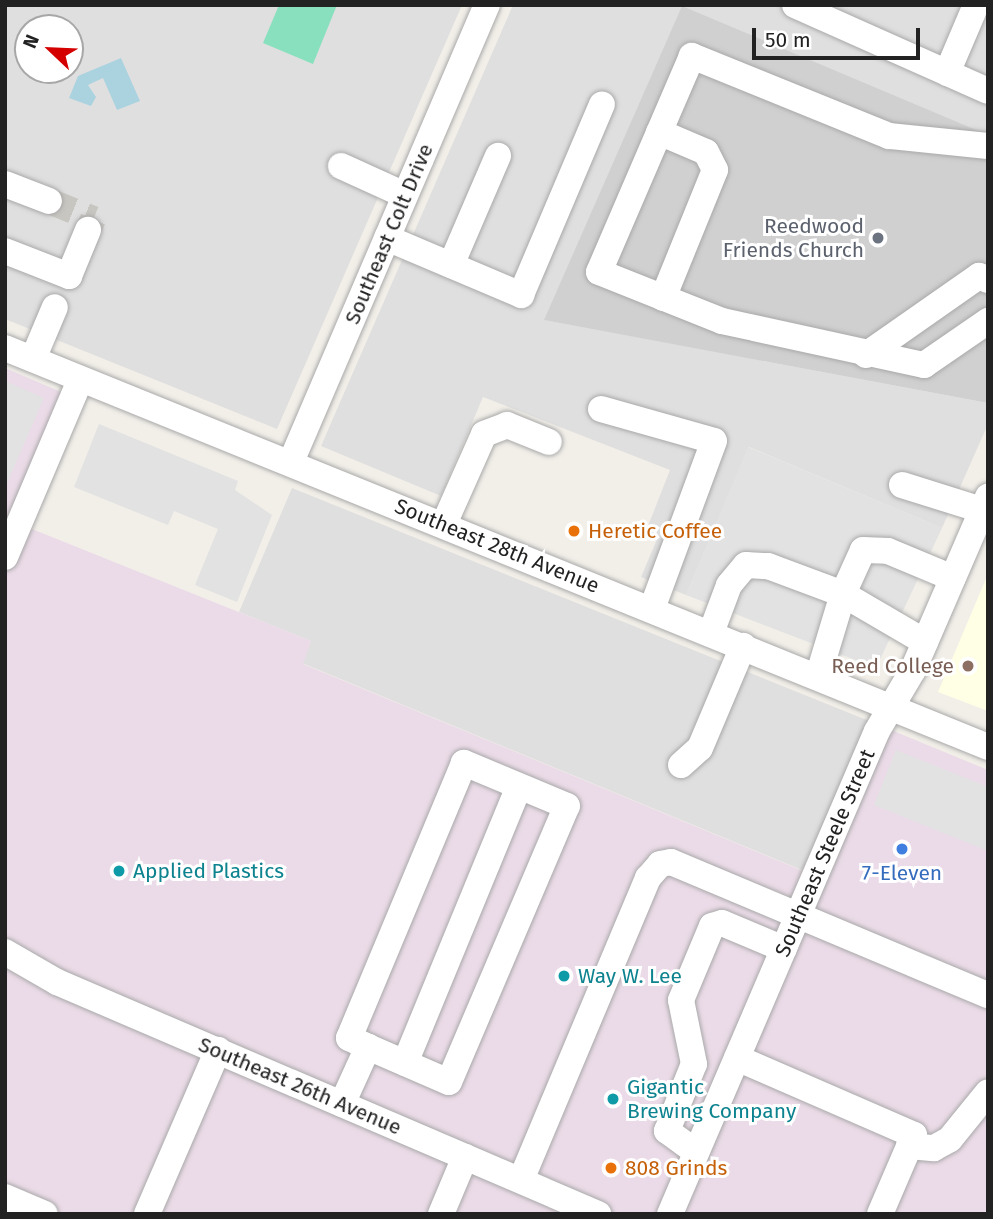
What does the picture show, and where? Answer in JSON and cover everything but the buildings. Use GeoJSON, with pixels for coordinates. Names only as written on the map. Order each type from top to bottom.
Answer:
{"type":"FeatureCollection","features":[{"type":"Feature","properties":{"kind":"street","name":"Southeast Colt Drive"},"geometry":{"type":"LineString","coordinates":[[291,462],[487,5]]}},
{"type":"Feature","properties":{"kind":"street"},"geometry":{"type":"LineString","coordinates":[[795,5],[988,91]]}},
{"type":"Feature","properties":{"kind":"street"},"geometry":{"type":"LineString","coordinates":[[947,73],[976,5]]}},
{"type":"Feature","properties":{"kind":"street"},"geometry":{"type":"LineString","coordinates":[[988,146],[889,136],[692,56],[599,272],[722,321],[866,355],[924,365],[988,321]]}},
{"type":"Feature","properties":{"kind":"street"},"geometry":{"type":"LineString","coordinates":[[387,238],[521,295],[602,104]]}},
{"type":"Feature","properties":{"kind":"street"},"geometry":{"type":"LineString","coordinates":[[659,132],[706,152],[715,170],[663,298]]}},
{"type":"Feature","properties":{"kind":"street"},"geometry":{"type":"LineString","coordinates":[[451,265],[498,156]]}},
{"type":"Feature","properties":{"kind":"street"},"geometry":{"type":"LineString","coordinates":[[341,166],[405,195]]}},
{"type":"Feature","properties":{"kind":"street"},"geometry":{"type":"LineString","coordinates":[[5,184],[49,201]]}},
{"type":"Feature","properties":{"kind":"street"},"geometry":{"type":"LineString","coordinates":[[5,251],[69,276],[88,230]]}},
{"type":"Feature","properties":{"kind":"street"},"geometry":{"type":"LineString","coordinates":[[866,355],[979,276],[988,280]]}},
{"type":"Feature","properties":{"kind":"street"},"geometry":{"type":"LineString","coordinates":[[33,359],[55,307]]}},
{"type":"Feature","properties":{"kind":"street","name":"Southeast 28th Avenue"},"geometry":{"type":"LineString","coordinates":[[5,348],[988,747]]}},
{"type":"Feature","properties":{"kind":"street"},"geometry":{"type":"LineString","coordinates":[[5,556],[80,380]]}},
{"type":"Feature","properties":{"kind":"street"},"geometry":{"type":"LineString","coordinates":[[601,409],[714,441],[652,609]]}},
{"type":"Feature","properties":{"kind":"street"},"geometry":{"type":"LineString","coordinates":[[444,524],[484,434],[507,425],[549,442]]}},
{"type":"Feature","properties":{"kind":"street"},"geometry":{"type":"LineString","coordinates":[[902,485],[985,503]]}},
{"type":"Feature","properties":{"kind":"street","name":"Southeast Steele Street"},"geometry":{"type":"LineString","coordinates":[[670,1214],[891,707],[925,642],[985,503]]}},
{"type":"Feature","properties":{"kind":"street"},"geometry":{"type":"LineString","coordinates":[[818,677],[843,594],[863,550],[888,551],[953,578]]}},
{"type":"Feature","properties":{"kind":"street"},"geometry":{"type":"LineString","coordinates":[[711,633],[729,585],[746,565],[768,566],[843,594],[925,642]]}},
{"type":"Feature","properties":{"kind":"street"},"geometry":{"type":"LineString","coordinates":[[681,765],[700,748],[743,646]]}},
{"type":"Feature","properties":{"kind":"street"},"geometry":{"type":"LineString","coordinates":[[464,764],[519,787],[567,806],[449,1082],[349,1038],[464,764]]}},
{"type":"Feature","properties":{"kind":"street"},"geometry":{"type":"LineString","coordinates":[[405,1063],[519,787]]}},
{"type":"Feature","properties":{"kind":"street"},"geometry":{"type":"LineString","coordinates":[[521,1180],[655,866],[671,862],[988,995]]}},
{"type":"Feature","properties":{"kind":"street"},"geometry":{"type":"LineString","coordinates":[[696,1152],[667,1131],[694,1064],[681,1000],[712,926],[722,923],[784,949]]}},
{"type":"Feature","properties":{"kind":"street","name":"Southeast 26th Avenue"},"geometry":{"type":"LineString","coordinates":[[5,952],[57,982],[598,1214]]}},
{"type":"Feature","properties":{"kind":"street"},"geometry":{"type":"LineString","coordinates":[[342,1104],[368,1046]]}},
{"type":"Feature","properties":{"kind":"street"},"geometry":{"type":"LineString","coordinates":[[147,1214],[218,1050]]}},
{"type":"Feature","properties":{"kind":"street"},"geometry":{"type":"LineString","coordinates":[[737,1058],[914,1135],[880,1214]]}},
{"type":"Feature","properties":{"kind":"street"},"geometry":{"type":"LineString","coordinates":[[909,1146],[934,1148],[950,1139],[988,1093]]}},
{"type":"Feature","properties":{"kind":"street"},"geometry":{"type":"LineString","coordinates":[[441,1214],[465,1157]]}},
{"type":"Feature","properties":{"kind":"street"},"geometry":{"type":"LineString","coordinates":[[5,1197],[45,1214]]}},
{"type":"Feature","properties":{"kind":"shaded area"},"geometry":{"type":"Polygon","coordinates":[[[5,5],[462,5],[277,429],[5,319],[5,5]]]}},
{"type":"Feature","properties":{"kind":"shaded area"},"geometry":{"type":"Polygon","coordinates":[[[513,5],[988,5],[988,135],[545,320],[988,403],[988,424],[942,528],[749,447],[686,595],[641,577],[658,537],[646,531],[670,470],[483,397],[441,496],[321,446],[513,5]]]}},
{"type":"Feature","properties":{"kind":"shaded area"},"geometry":{"type":"Polygon","coordinates":[[[682,6],[988,135],[988,403],[544,320],[682,6]]]}},
{"type":"Feature","properties":{"kind":"shaded area"},"geometry":{"type":"Polygon","coordinates":[[[5,368],[75,398],[22,525],[311,641],[303,664],[813,875],[879,725],[988,770],[988,1214],[5,1214],[5,368]]]}},
{"type":"Feature","properties":{"kind":"shaded area"},"geometry":{"type":"Polygon","coordinates":[[[5,381],[44,398],[5,488],[5,381]]]}},
{"type":"Feature","properties":{"kind":"shaded area"},"geometry":{"type":"Polygon","coordinates":[[[99,424],[238,481],[235,490],[272,515],[237,602],[195,585],[218,529],[174,511],[168,525],[74,487],[99,424]]]}},
{"type":"Feature","properties":{"kind":"shaded area"},"geometry":{"type":"Polygon","coordinates":[[[748,447],[942,528],[876,668],[686,595],[748,447]]]}},
{"type":"Feature","properties":{"kind":"shaded area"},"geometry":{"type":"Polygon","coordinates":[[[292,488],[879,725],[814,875],[302,663],[311,641],[239,612],[292,488]]]}},
{"type":"Feature","properties":{"kind":"shaded area","name":"Reed College"},"geometry":{"type":"Polygon","coordinates":[[[988,574],[988,711],[938,692],[988,574]]]}},
{"type":"Feature","properties":{"kind":"shaded area"},"geometry":{"type":"Polygon","coordinates":[[[896,750],[988,787],[988,851],[874,805],[896,750]]]}},
{"type":"Feature","properties":{"kind":"green space"},"geometry":{"type":"Polygon","coordinates":[[[279,5],[337,5],[313,64],[263,43],[279,5]]]}},
{"type":"Feature","properties":{"kind":"water"},"geometry":{"type":"Polygon","coordinates":[[[121,58],[140,101],[117,110],[103,78],[88,85],[96,97],[91,106],[69,98],[75,84],[84,84],[84,73],[121,58]]]}},
{"type":"Feature","properties":{"kind":"tunnel"},"geometry":{"type":"LineString","coordinates":[[49,201],[93,219],[88,230]]}},
{"type":"Feature","properties":{"kind":"place","name":"Reedwood Friends Church"},"geometry":{"type":"Point","coordinates":[878,238]}},
{"type":"Feature","properties":{"kind":"place","name":"Heretic Coffee"},"geometry":{"type":"Point","coordinates":[574,531]}},
{"type":"Feature","properties":{"kind":"place","name":"Reed College"},"geometry":{"type":"Point","coordinates":[968,666]}},
{"type":"Feature","properties":{"kind":"place","name":"7-Eleven"},"geometry":{"type":"Point","coordinates":[902,849]}},
{"type":"Feature","properties":{"kind":"place","name":"Applied Plastics"},"geometry":{"type":"Point","coordinates":[119,871]}},
{"type":"Feature","properties":{"kind":"place","name":"Way W. Lee"},"geometry":{"type":"Point","coordinates":[564,976]}},
{"type":"Feature","properties":{"kind":"place","name":"Gigantic Brewing Company"},"geometry":{"type":"Point","coordinates":[613,1099]}},
{"type":"Feature","properties":{"kind":"place","name":"808 Grinds"},"geometry":{"type":"Point","coordinates":[611,1168]}}]}
